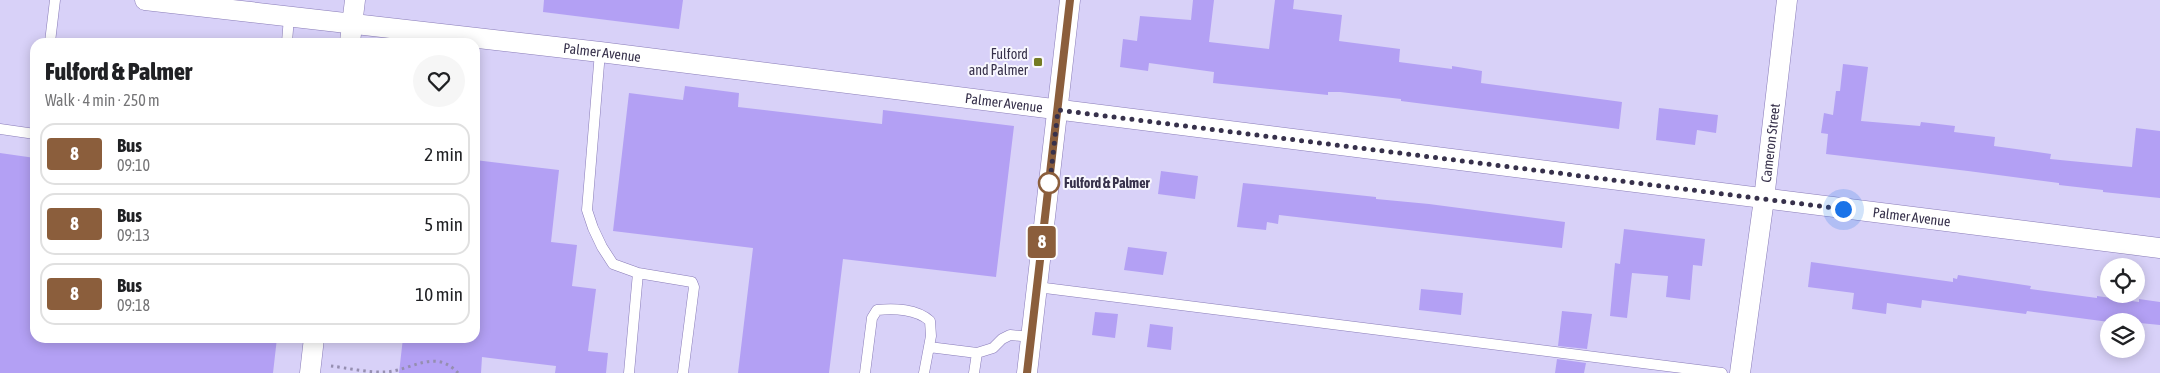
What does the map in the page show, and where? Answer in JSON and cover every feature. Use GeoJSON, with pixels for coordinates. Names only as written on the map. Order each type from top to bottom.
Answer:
{"type":"FeatureCollection","features":[{"type":"Feature","properties":{"kind":"street","name":"Palmer Avenue"},"geometry":{"type":"LineString","coordinates":[[145,0],[290,17],[351,34],[406,38]]}},
{"type":"Feature","properties":{"kind":"street"},"geometry":{"type":"LineString","coordinates":[[351,34],[355,0]]}},
{"type":"Feature","properties":{"kind":"street"},"geometry":{"type":"LineString","coordinates":[[1027,373],[1070,0]]}},
{"type":"Feature","properties":{"kind":"street","name":"Cameron Street"},"geometry":{"type":"LineString","coordinates":[[1740,373],[1764,199],[1786,0]]}},
{"type":"Feature","properties":{"kind":"street","name":"Palmer Avenue"},"geometry":{"type":"LineString","coordinates":[[480,43],[600,52],[2160,248]]}},
{"type":"Feature","properties":{"kind":"street"},"geometry":{"type":"LineString","coordinates":[[310,373],[313,343]]}},
{"type":"Feature","properties":{"kind":"lane"},"geometry":{"type":"LineString","coordinates":[[50,38],[55,0]]}},
{"type":"Feature","properties":{"kind":"lane"},"geometry":{"type":"LineString","coordinates":[[287,38],[290,17]]}},
{"type":"Feature","properties":{"kind":"lane"},"geometry":{"type":"LineString","coordinates":[[600,52],[587,210],[602,247],[613,264],[638,273],[692,282],[694,287],[682,373]]}},
{"type":"Feature","properties":{"kind":"lane"},"geometry":{"type":"LineString","coordinates":[[0,128],[30,133]]}},
{"type":"Feature","properties":{"kind":"lane"},"geometry":{"type":"LineString","coordinates":[[629,373],[638,273]]}},
{"type":"Feature","properties":{"kind":"lane"},"geometry":{"type":"LineString","coordinates":[[1037,286],[1722,373]]}},
{"type":"Feature","properties":{"kind":"lane"},"geometry":{"type":"LineString","coordinates":[[865,373],[872,318],[877,310],[891,308],[923,314],[930,321],[929,347],[924,373]]}},
{"type":"Feature","properties":{"kind":"lane"},"geometry":{"type":"LineString","coordinates":[[929,347],[977,353],[993,348],[1002,339],[1010,335],[1031,337]]}},
{"type":"Feature","properties":{"kind":"lane"},"geometry":{"type":"LineString","coordinates":[[974,373],[977,353]]}},
{"type":"Feature","properties":{"kind":"path"},"geometry":{"type":"LineString","coordinates":[[331,366],[385,373],[431,361],[450,364],[458,373]]}},
{"type":"Feature","properties":{"kind":"building"},"geometry":{"type":"Polygon","coordinates":[[[544,0],[683,0],[679,29],[543,12],[544,0]]]}},
{"type":"Feature","properties":{"kind":"building"},"geometry":{"type":"Polygon","coordinates":[[[1193,0],[1214,0],[1209,42],[1269,49],[1275,0],[1294,0],[1293,9],[1342,15],[1339,41],[1400,49],[1399,62],[1452,69],[1452,66],[1482,71],[1481,83],[1622,102],[1619,129],[1340,92],[1328,92],[1328,95],[1213,83],[1214,72],[1149,63],[1148,71],[1120,67],[1123,39],[1137,41],[1140,16],[1191,20],[1193,0]]]}},
{"type":"Feature","properties":{"kind":"building"},"geometry":{"type":"Polygon","coordinates":[[[1843,64],[1868,67],[1861,121],[1920,126],[1921,122],[1955,126],[1954,132],[1995,137],[1994,146],[2051,154],[2050,159],[2132,167],[2136,128],[2160,131],[2160,198],[2103,192],[2103,190],[2059,185],[2059,183],[1968,171],[1826,154],[1828,134],[1821,133],[1824,113],[1833,115],[1836,91],[1840,91],[1843,64]]]}},
{"type":"Feature","properties":{"kind":"building"},"geometry":{"type":"Polygon","coordinates":[[[685,86],[739,93],[738,107],[882,124],[883,110],[1014,126],[996,277],[843,259],[829,373],[738,373],[753,248],[613,231],[629,93],[683,100],[685,86]]]}},
{"type":"Feature","properties":{"kind":"building"},"geometry":{"type":"Polygon","coordinates":[[[1659,108],[1718,115],[1716,133],[1697,130],[1695,145],[1656,140],[1659,108]]]}},
{"type":"Feature","properties":{"kind":"building"},"geometry":{"type":"Polygon","coordinates":[[[0,153],[30,157],[30,343],[276,343],[273,373],[0,373],[0,153]]]}},
{"type":"Feature","properties":{"kind":"building"},"geometry":{"type":"Polygon","coordinates":[[[480,161],[559,170],[551,242],[577,245],[572,286],[596,289],[588,351],[608,353],[606,373],[555,373],[556,366],[482,357],[481,373],[399,373],[402,343],[480,343],[480,161]]]}},
{"type":"Feature","properties":{"kind":"building"},"geometry":{"type":"Polygon","coordinates":[[[1161,171],[1198,176],[1195,199],[1158,194],[1161,171]]]}},
{"type":"Feature","properties":{"kind":"building"},"geometry":{"type":"Polygon","coordinates":[[[1243,183],[1376,197],[1376,199],[1565,222],[1562,248],[1279,215],[1278,224],[1267,222],[1266,230],[1237,227],[1243,183]]]}},
{"type":"Feature","properties":{"kind":"building"},"geometry":{"type":"Polygon","coordinates":[[[1624,229],[1705,239],[1702,266],[1693,265],[1690,300],[1666,297],[1668,276],[1632,273],[1627,318],[1610,316],[1615,263],[1620,264],[1624,229]]]}},
{"type":"Feature","properties":{"kind":"building"},"geometry":{"type":"Polygon","coordinates":[[[1128,247],[1167,252],[1163,275],[1124,270],[1128,247]]]}},
{"type":"Feature","properties":{"kind":"building"},"geometry":{"type":"Polygon","coordinates":[[[1811,262],[1953,282],[1953,278],[1957,279],[1958,275],[2031,286],[2030,289],[2097,298],[2097,296],[2100,296],[2100,303],[2145,303],[2145,300],[2160,302],[2160,325],[2145,324],[2145,313],[2100,313],[2100,321],[2027,311],[2026,314],[1922,300],[1921,308],[1887,303],[1886,314],[1852,309],[1854,293],[1808,287],[1811,262]]]}},
{"type":"Feature","properties":{"kind":"building"},"geometry":{"type":"Polygon","coordinates":[[[1421,289],[1463,293],[1461,315],[1419,310],[1421,289]]]}},
{"type":"Feature","properties":{"kind":"building"},"geometry":{"type":"Polygon","coordinates":[[[1562,311],[1592,314],[1587,349],[1558,346],[1562,311]]]}},
{"type":"Feature","properties":{"kind":"building"},"geometry":{"type":"Polygon","coordinates":[[[1095,312],[1118,314],[1115,338],[1092,335],[1095,312]]]}},
{"type":"Feature","properties":{"kind":"building"},"geometry":{"type":"Polygon","coordinates":[[[1150,324],[1173,327],[1171,350],[1147,347],[1150,324]]]}},
{"type":"Feature","properties":{"kind":"building"},"geometry":{"type":"Polygon","coordinates":[[[1557,359],[1586,363],[1584,373],[1555,373],[1557,359]]]}},
{"type":"Feature","properties":{"kind":"bus line","name":"8"},"geometry":{"type":"LineString","coordinates":[[1027,373],[1070,0]]}},
{"type":"Feature","properties":{"kind":"place","name":"Fulford and Palmer"},"geometry":{"type":"Point","coordinates":[1038,62]}},
{"type":"Feature","properties":{"kind":"place","name":"Fulford & Palmer"},"geometry":{"type":"Point","coordinates":[1049,183]}},
{"type":"Feature","properties":{"kind":"route"},"geometry":{"type":"LineString","coordinates":[[1049,183],[1049,190],[1058,110],[1843,209]]}}]}
